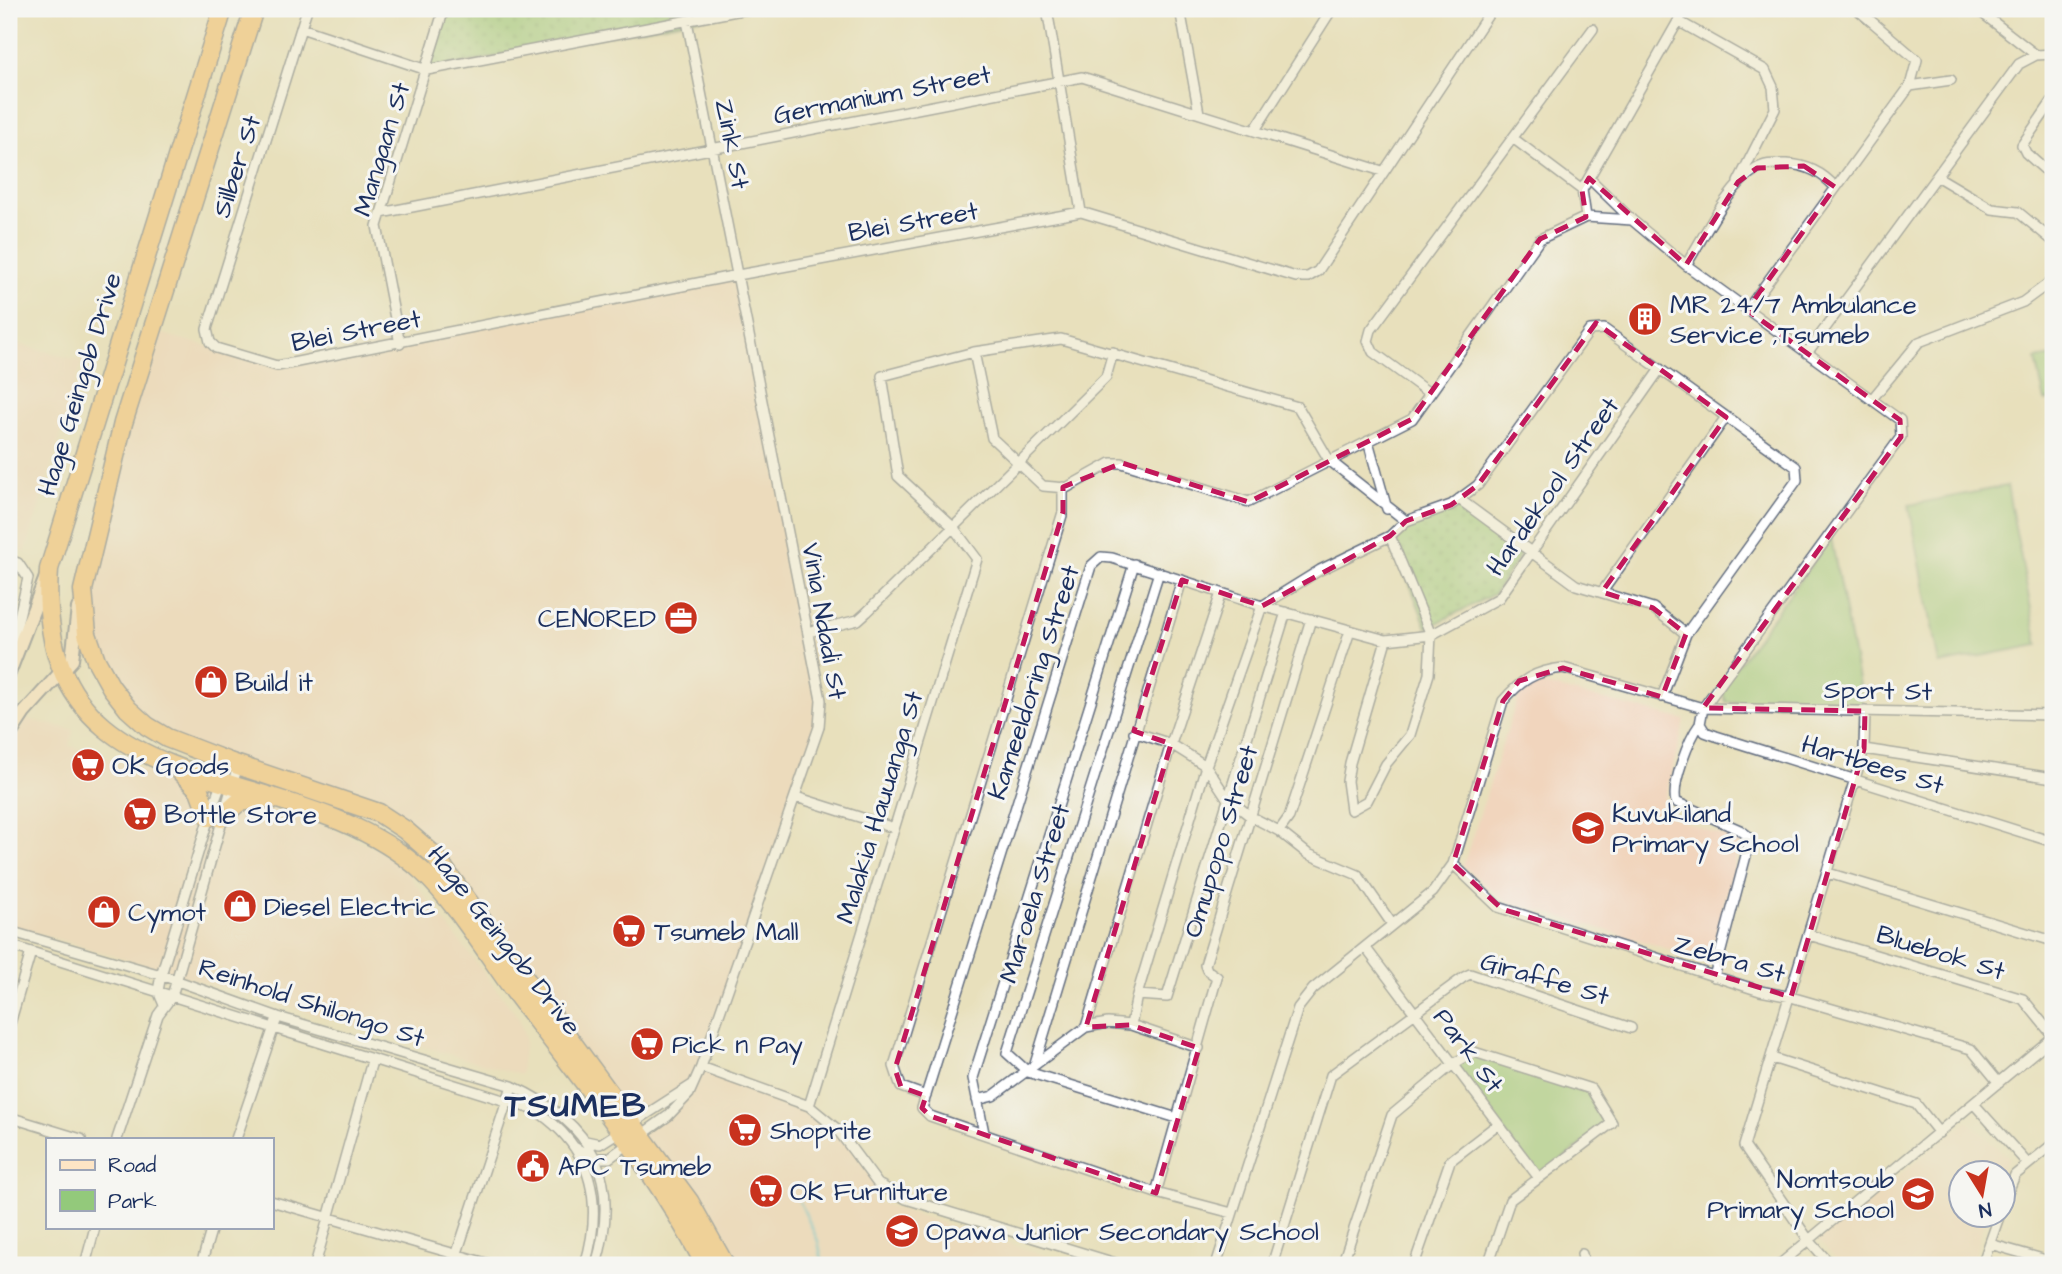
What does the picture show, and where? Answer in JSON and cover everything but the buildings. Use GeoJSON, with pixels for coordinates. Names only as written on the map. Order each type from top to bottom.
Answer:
{"type":"FeatureCollection","features":[{"type":"Feature","properties":{"kind":"highway","name":"Hage Geingob Drive"},"geometry":{"type":"LineString","coordinates":[[223,9],[49,569],[48,615],[63,673],[76,696],[104,730],[148,757],[346,821],[393,847],[425,873],[703,1222],[725,1265]]}},
{"type":"Feature","properties":{"kind":"highway","name":"Hage Geingob Drive"},"geometry":{"type":"LineString","coordinates":[[254,9],[123,423],[83,590],[88,634],[96,660],[128,709],[167,738],[234,764],[379,813],[422,844],[457,883],[630,1133],[705,1265]]}},
{"type":"Feature","properties":{"kind":"highway"},"geometry":{"type":"LineString","coordinates":[[172,766],[188,776],[215,817],[248,799],[273,797]]}},
{"type":"Feature","properties":{"kind":"street","name":"Silber St"},"geometry":{"type":"LineString","coordinates":[[208,336],[208,324],[307,9]]}},
{"type":"Feature","properties":{"kind":"street","name":"Mangaan St"},"geometry":{"type":"LineString","coordinates":[[400,344],[377,229],[444,9]]}},
{"type":"Feature","properties":{"kind":"street"},"geometry":{"type":"LineString","coordinates":[[301,28],[427,71],[747,9]]}},
{"type":"Feature","properties":{"kind":"street"},"geometry":{"type":"LineString","coordinates":[[1047,9],[1081,212]]}},
{"type":"Feature","properties":{"kind":"street"},"geometry":{"type":"LineString","coordinates":[[1180,9],[1199,113]]}},
{"type":"Feature","properties":{"kind":"street"},"geometry":{"type":"LineString","coordinates":[[1255,130],[1332,9]]}},
{"type":"Feature","properties":{"kind":"street","name":"Blei Street"},"geometry":{"type":"LineString","coordinates":[[208,336],[216,348],[277,366],[400,344],[738,275],[1081,212],[1296,278],[1308,277],[1318,271],[1492,9]]}},
{"type":"Feature","properties":{"kind":"street"},"geometry":{"type":"LineString","coordinates":[[1581,190],[1685,9]]}},
{"type":"Feature","properties":{"kind":"street"},"geometry":{"type":"LineString","coordinates":[[1747,310],[1910,86],[1917,60],[1857,9]]}},
{"type":"Feature","properties":{"kind":"street"},"geometry":{"type":"LineString","coordinates":[[1977,9],[2036,55]]}},
{"type":"Feature","properties":{"kind":"street","name":"Zink St"},"geometry":{"type":"LineString","coordinates":[[687,21],[738,275]]}},
{"type":"Feature","properties":{"kind":"street"},"geometry":{"type":"LineString","coordinates":[[1678,21],[1765,70],[1777,101],[1738,182],[1686,265]]}},
{"type":"Feature","properties":{"kind":"street"},"geometry":{"type":"LineString","coordinates":[[1429,393],[1373,352],[1368,341],[1371,330],[1593,29]]}},
{"type":"Feature","properties":{"kind":"street"},"geometry":{"type":"LineString","coordinates":[[1807,353],[2019,64],[2036,55],[2053,54]]}},
{"type":"Feature","properties":{"kind":"street","name":"Germanium Street"},"geometry":{"type":"LineString","coordinates":[[381,213],[1060,81],[1089,78],[1382,171]]}},
{"type":"Feature","properties":{"kind":"street"},"geometry":{"type":"LineString","coordinates":[[1910,86],[1951,80]]}},
{"type":"Feature","properties":{"kind":"street"},"geometry":{"type":"LineString","coordinates":[[2053,100],[2022,145],[2026,153],[2053,177]]}},
{"type":"Feature","properties":{"kind":"street"},"geometry":{"type":"LineString","coordinates":[[1514,139],[1581,190],[1586,217]]}},
{"type":"Feature","properties":{"kind":"street"},"geometry":{"type":"LineString","coordinates":[[1738,182],[1757,168],[1793,164],[1815,170],[1835,187]]}},
{"type":"Feature","properties":{"kind":"street"},"geometry":{"type":"LineString","coordinates":[[1938,177],[1992,209],[2018,212],[2053,241]]}},
{"type":"Feature","properties":{"kind":"street"},"geometry":{"type":"LineString","coordinates":[[1589,178],[1632,220],[1686,265],[1900,420],[1901,437],[1703,708],[1700,724],[1685,755],[1674,795],[1676,802],[1748,836],[1749,844],[1714,977]]}},
{"type":"Feature","properties":{"kind":"street"},"geometry":{"type":"LineString","coordinates":[[974,352],[992,438],[1043,486],[1063,488],[1111,463],[1122,463],[1249,502],[1412,419],[1540,239],[1586,217],[1632,220]]}},
{"type":"Feature","properties":{"kind":"street","name":"Vinia Ndadi St"},"geometry":{"type":"LineString","coordinates":[[630,1133],[668,1116],[694,1084],[816,740],[820,714],[821,700],[738,275]]}},
{"type":"Feature","properties":{"kind":"street"},"geometry":{"type":"LineString","coordinates":[[1872,399],[1919,342],[2023,302],[2053,280]]}},
{"type":"Feature","properties":{"kind":"street"},"geometry":{"type":"LineString","coordinates":[[1131,1025],[1137,995],[1206,766],[1262,606],[1320,570],[1390,536],[1406,521],[1459,499],[1478,485],[1590,330],[1604,329],[1796,467],[1798,474],[1797,480],[1686,634],[1662,697]]}},
{"type":"Feature","properties":{"kind":"street"},"geometry":{"type":"LineString","coordinates":[[953,527],[898,477],[882,378],[974,352],[1061,338],[1298,407],[1329,460],[1387,509],[1406,521]]}},
{"type":"Feature","properties":{"kind":"street"},"geometry":{"type":"LineString","coordinates":[[808,632],[858,620],[1106,377],[1113,352]]}},
{"type":"Feature","properties":{"kind":"street","name":"Hardekool Street"},"geometry":{"type":"LineString","coordinates":[[1431,635],[1499,598],[1660,369]]}},
{"type":"Feature","properties":{"kind":"street"},"geometry":{"type":"LineString","coordinates":[[1602,592],[1726,417]]}},
{"type":"Feature","properties":{"kind":"street"},"geometry":{"type":"LineString","coordinates":[[1368,441],[1387,509]]}},
{"type":"Feature","properties":{"kind":"street"},"geometry":{"type":"LineString","coordinates":[[1063,488],[1063,512],[894,1066],[901,1087],[926,1096],[922,1108],[925,1113],[1156,1193],[1231,1213]]}},
{"type":"Feature","properties":{"kind":"street"},"geometry":{"type":"LineString","coordinates":[[1459,499],[1576,585],[1653,608],[1686,634]]}},
{"type":"Feature","properties":{"kind":"street","name":"Malakia Hauuanga St"},"geometry":{"type":"LineString","coordinates":[[809,1106],[977,559],[953,527]]}},
{"type":"Feature","properties":{"kind":"street"},"geometry":{"type":"LineString","coordinates":[[1390,536],[1431,635],[1429,674],[1410,735],[1387,764],[1367,801],[1351,810],[1347,781],[1350,763],[1386,640],[1431,635]]}},
{"type":"Feature","properties":{"kind":"street","name":"Kameeldoring Street"},"geometry":{"type":"LineString","coordinates":[[926,1096],[1091,565],[1101,557],[1134,564],[1262,606],[1386,640]]}},
{"type":"Feature","properties":{"kind":"street"},"geometry":{"type":"LineString","coordinates":[[9,660],[28,578],[13,561]]}},
{"type":"Feature","properties":{"kind":"street"},"geometry":{"type":"LineString","coordinates":[[984,1133],[973,1079],[1134,564]]}},
{"type":"Feature","properties":{"kind":"street"},"geometry":{"type":"LineString","coordinates":[[9,673],[49,569]]}},
{"type":"Feature","properties":{"kind":"street","name":"Maroela Street"},"geometry":{"type":"LineString","coordinates":[[1031,1068],[1009,1057],[1008,1050],[1159,572]]}},
{"type":"Feature","properties":{"kind":"street"},"geometry":{"type":"LineString","coordinates":[[1031,1068],[1182,580]]}},
{"type":"Feature","properties":{"kind":"street"},"geometry":{"type":"LineString","coordinates":[[9,736],[24,713],[63,673],[75,654],[78,609],[83,590]]}},
{"type":"Feature","properties":{"kind":"street"},"geometry":{"type":"LineString","coordinates":[[1086,1027],[1171,744],[1221,593]]}},
{"type":"Feature","properties":{"kind":"street"},"geometry":{"type":"LineString","coordinates":[[1137,995],[1167,997],[1286,612]]}},
{"type":"Feature","properties":{"kind":"street","name":"Omupopo Street"},"geometry":{"type":"LineString","coordinates":[[1156,1193],[1217,977],[1205,965],[1311,619]]}},
{"type":"Feature","properties":{"kind":"street"},"geometry":{"type":"LineString","coordinates":[[1279,831],[1289,817],[1350,631]]}},
{"type":"Feature","properties":{"kind":"street","name":"Sport St"},"geometry":{"type":"LineString","coordinates":[[1216,1265],[1298,1008],[1313,989],[1433,892],[1453,864],[1503,701],[1519,681],[1542,670],[1563,668],[1703,708],[2053,715]]}},
{"type":"Feature","properties":{"kind":"street"},"geometry":{"type":"LineString","coordinates":[[1831,1265],[1808,1239],[1744,1146],[1864,749],[1865,711]]}},
{"type":"Feature","properties":{"kind":"street","name":"Hartbees St"},"geometry":{"type":"LineString","coordinates":[[1700,724],[1705,732],[2053,842]]}},
{"type":"Feature","properties":{"kind":"street"},"geometry":{"type":"LineString","coordinates":[[1134,732],[1171,744],[1206,766],[1227,798],[1250,816],[1279,831],[1308,854],[1358,875],[1392,924]]}},
{"type":"Feature","properties":{"kind":"street"},"geometry":{"type":"LineString","coordinates":[[1864,749],[2053,778]]}},
{"type":"Feature","properties":{"kind":"street"},"geometry":{"type":"LineString","coordinates":[[164,1005],[158,991],[161,975],[234,764]]}},
{"type":"Feature","properties":{"kind":"street"},"geometry":{"type":"LineString","coordinates":[[796,797],[894,828]]}},
{"type":"Feature","properties":{"kind":"street"},"geometry":{"type":"LineString","coordinates":[[117,1138],[164,1005],[172,996],[215,817]]}},
{"type":"Feature","properties":{"kind":"street","name":"Zebra St"},"geometry":{"type":"LineString","coordinates":[[1453,864],[1497,907],[1714,977],[1970,1049],[1999,1083]]}},
{"type":"Feature","properties":{"kind":"street"},"geometry":{"type":"LineString","coordinates":[[1828,873],[2053,941]]}},
{"type":"Feature","properties":{"kind":"street","name":"Reinhold Shilongo St"},"geometry":{"type":"LineString","coordinates":[[9,931],[161,975],[278,1017],[512,1086],[551,1106],[566,1118],[586,1141],[590,1157]]}},
{"type":"Feature","properties":{"kind":"street","name":"Bluebok St"},"geometry":{"type":"LineString","coordinates":[[1809,936],[2023,999],[2053,1036]]}},
{"type":"Feature","properties":{"kind":"street","name":"Reinhold Shilongo St"},"geometry":{"type":"LineString","coordinates":[[9,945],[535,1110],[551,1121],[573,1147],[590,1157]]}},
{"type":"Feature","properties":{"kind":"street","name":"Park St"},"geometry":{"type":"LineString","coordinates":[[1365,947],[1539,1178]]}},
{"type":"Feature","properties":{"kind":"street"},"geometry":{"type":"LineString","coordinates":[[9,1027],[32,952]]}},
{"type":"Feature","properties":{"kind":"street","name":"Giraffe St"},"geometry":{"type":"LineString","coordinates":[[1415,1014],[1471,974],[1631,1027]]}},
{"type":"Feature","properties":{"kind":"street"},"geometry":{"type":"LineString","coordinates":[[1272,1265],[1331,1074],[1415,1014]]}},
{"type":"Feature","properties":{"kind":"street"},"geometry":{"type":"LineString","coordinates":[[236,1138],[278,1017]]}},
{"type":"Feature","properties":{"kind":"street"},"geometry":{"type":"LineString","coordinates":[[977,1100],[989,1099],[1086,1027],[1108,1023],[1131,1025],[1199,1048]]}},
{"type":"Feature","properties":{"kind":"street"},"geometry":{"type":"LineString","coordinates":[[1779,1265],[2053,1036]]}},
{"type":"Feature","properties":{"kind":"street"},"geometry":{"type":"LineString","coordinates":[[1342,1265],[1392,1115],[1453,1064],[1474,1052],[1591,1089],[1612,1121],[1510,1200],[1488,1265]]}},
{"type":"Feature","properties":{"kind":"street"},"geometry":{"type":"LineString","coordinates":[[1772,1058],[1916,1104],[1940,1133]]}},
{"type":"Feature","properties":{"kind":"street"},"geometry":{"type":"LineString","coordinates":[[315,1265],[372,1061]]}},
{"type":"Feature","properties":{"kind":"street"},"geometry":{"type":"LineString","coordinates":[[701,1067],[809,1106],[836,1129],[878,1184],[906,1199],[1122,1265]]}},
{"type":"Feature","properties":{"kind":"street"},"geometry":{"type":"LineString","coordinates":[[1031,1068],[1177,1118]]}},
{"type":"Feature","properties":{"kind":"street"},"geometry":{"type":"LineString","coordinates":[[596,1265],[606,1220],[603,1167],[630,1133],[694,1084]]}},
{"type":"Feature","properties":{"kind":"street"},"geometry":{"type":"LineString","coordinates":[[453,1265],[512,1086]]}},
{"type":"Feature","properties":{"kind":"street"},"geometry":{"type":"LineString","coordinates":[[1973,1104],[2028,1164]]}},
{"type":"Feature","properties":{"kind":"street"},"geometry":{"type":"LineString","coordinates":[[9,1117],[78,1138]]}},
{"type":"Feature","properties":{"kind":"street"},"geometry":{"type":"LineString","coordinates":[[1414,1265],[1450,1161],[1498,1124]]}},
{"type":"Feature","properties":{"kind":"street"},"geometry":{"type":"LineString","coordinates":[[586,1141],[600,1144],[630,1133]]}},
{"type":"Feature","properties":{"kind":"street"},"geometry":{"type":"LineString","coordinates":[[585,1265],[593,1238],[594,1215],[588,1177],[590,1157],[600,1144]]}},
{"type":"Feature","properties":{"kind":"street"},"geometry":{"type":"LineString","coordinates":[[2016,1176],[2053,1144]]}},
{"type":"Feature","properties":{"kind":"street"},"geometry":{"type":"LineString","coordinates":[[590,1157],[609,1158]]}},
{"type":"Feature","properties":{"kind":"street"},"geometry":{"type":"LineString","coordinates":[[590,1157],[603,1177]]}},
{"type":"Feature","properties":{"kind":"street"},"geometry":{"type":"LineString","coordinates":[[273,1202],[492,1265]]}},
{"type":"Feature","properties":{"kind":"street"},"geometry":{"type":"LineString","coordinates":[[85,1265],[95,1228]]}},
{"type":"Feature","properties":{"kind":"street"},"geometry":{"type":"LineString","coordinates":[[201,1265],[212,1228]]}},
{"type":"Feature","properties":{"kind":"street"},"geometry":{"type":"LineString","coordinates":[[1982,1265],[1995,1228]]}},
{"type":"Feature","properties":{"kind":"street"},"geometry":{"type":"LineString","coordinates":[[1990,1244],[2053,1262]]}},
{"type":"Feature","properties":{"kind":"street"},"geometry":{"type":"LineString","coordinates":[[1582,1254],[1584,1265]]}},
{"type":"Feature","properties":{"kind":"highlighted area"},"geometry":{"type":"Polygon","coordinates":[[[1804,166],[1831,181],[1835,187],[1747,310],[1900,420],[1901,437],[1703,708],[1865,711],[1864,749],[1791,997],[1502,909],[1453,864],[1503,701],[1519,681],[1563,668],[1662,697],[1686,634],[1653,608],[1602,592],[1726,417],[1596,323],[1478,485],[1451,505],[1406,521],[1390,536],[1262,606],[1182,580],[1134,731],[1171,744],[1086,1027],[1131,1025],[1199,1048],[1156,1193],[930,1116],[922,1108],[926,1096],[901,1087],[895,1069],[1063,512],[1063,487],[1122,463],[1249,502],[1412,419],[1540,239],[1586,217],[1582,190],[1589,178],[1686,265],[1738,182],[1757,168],[1804,166]]]}},
{"type":"Feature","properties":{"kind":"shaded area"},"geometry":{"type":"Polygon","coordinates":[[[738,275],[821,700],[819,727],[702,1067],[809,1106],[837,1129],[877,1184],[871,1200],[1069,1263],[1068,1265],[725,1265],[641,1135],[668,1116],[692,1086],[631,1122],[405,829],[167,738],[111,687],[83,590],[153,331],[283,367],[738,275]]]}},
{"type":"Feature","properties":{"kind":"shaded area"},"geometry":{"type":"Polygon","coordinates":[[[9,341],[82,362],[26,552],[9,546],[9,341]]]}},
{"type":"Feature","properties":{"kind":"shaded area","name":"Kuvukiland Primary School"},"geometry":{"type":"Polygon","coordinates":[[[1540,684],[1685,720],[1661,813],[1740,842],[1709,961],[1504,900],[1463,866],[1515,706],[1522,691],[1540,684]]]}},
{"type":"Feature","properties":{"kind":"shaded area"},"geometry":{"type":"Polygon","coordinates":[[[26,719],[73,730],[69,746],[329,827],[379,850],[405,870],[519,1018],[525,1037],[521,1075],[9,925],[9,748],[26,719]]]}},
{"type":"Feature","properties":{"kind":"shaded area","name":"Nomtsoub Primary School"},"geometry":{"type":"Polygon","coordinates":[[[1968,1121],[2009,1158],[1946,1158],[1946,1228],[1982,1228],[1972,1265],[1841,1265],[1817,1239],[1968,1121]]]}},
{"type":"Feature","properties":{"kind":"green space"},"geometry":{"type":"Polygon","coordinates":[[[444,9],[747,9],[427,70],[444,9]]]}},
{"type":"Feature","properties":{"kind":"green space"},"geometry":{"type":"Polygon","coordinates":[[[2053,356],[2053,399],[2045,401],[2036,359],[2053,356]]]}},
{"type":"Feature","properties":{"kind":"green space"},"geometry":{"type":"Polygon","coordinates":[[[2007,486],[2038,645],[1939,664],[1909,505],[2007,486]]]}},
{"type":"Feature","properties":{"kind":"green space"},"geometry":{"type":"Polygon","coordinates":[[[1458,508],[1520,555],[1494,594],[1427,628],[1393,541],[1407,525],[1458,508]]]}},
{"type":"Feature","properties":{"kind":"green space"},"geometry":{"type":"Polygon","coordinates":[[[1831,538],[1863,706],[1726,702],[1722,689],[1727,679],[1831,538]]]}},
{"type":"Feature","properties":{"kind":"green space"},"geometry":{"type":"Polygon","coordinates":[[[1470,1052],[1591,1089],[1612,1121],[1539,1178],[1453,1064],[1470,1052]]]}},
{"type":"Feature","properties":{"kind":"waterway"},"geometry":{"type":"LineString","coordinates":[[800,1202],[818,1241],[823,1265]]}},
{"type":"Feature","properties":{"kind":"place","name":"MR 24/7 Ambulance Service ,Tsumeb"},"geometry":{"type":"Point","coordinates":[1645,319]}},
{"type":"Feature","properties":{"kind":"place","name":"CENORED"},"geometry":{"type":"Point","coordinates":[681,618]}},
{"type":"Feature","properties":{"kind":"place","name":"Build it"},"geometry":{"type":"Point","coordinates":[211,682]}},
{"type":"Feature","properties":{"kind":"place","name":"OK Goods"},"geometry":{"type":"Point","coordinates":[88,765]}},
{"type":"Feature","properties":{"kind":"place","name":"Bottle Store"},"geometry":{"type":"Point","coordinates":[140,814]}},
{"type":"Feature","properties":{"kind":"place","name":"Kuvukiland Primary School"},"geometry":{"type":"Point","coordinates":[1588,828]}},
{"type":"Feature","properties":{"kind":"place","name":"Diesel Electric"},"geometry":{"type":"Point","coordinates":[240,906]}},
{"type":"Feature","properties":{"kind":"place","name":"Cymot"},"geometry":{"type":"Point","coordinates":[104,912]}},
{"type":"Feature","properties":{"kind":"place","name":"Tsumeb Mall"},"geometry":{"type":"Point","coordinates":[629,931]}},
{"type":"Feature","properties":{"kind":"place","name":"Pick n Pay"},"geometry":{"type":"Point","coordinates":[647,1044]}},
{"type":"Feature","properties":{"kind":"place","name":"Shoprite"},"geometry":{"type":"Point","coordinates":[745,1130]}},
{"type":"Feature","properties":{"kind":"place","name":"APC Tsumeb"},"geometry":{"type":"Point","coordinates":[533,1166]}},
{"type":"Feature","properties":{"kind":"place","name":"OK Furniture"},"geometry":{"type":"Point","coordinates":[766,1191]}},
{"type":"Feature","properties":{"kind":"place","name":"Nomtsoub Primary School"},"geometry":{"type":"Point","coordinates":[1918,1194]}},
{"type":"Feature","properties":{"kind":"place","name":"Opawa Junior Secondary School"},"geometry":{"type":"Point","coordinates":[902,1231]}},
{"type":"Feature","properties":{"kind":"district","name":"TSUMEB"},"geometry":{"type":"Point","coordinates":[576,1104]}}]}
